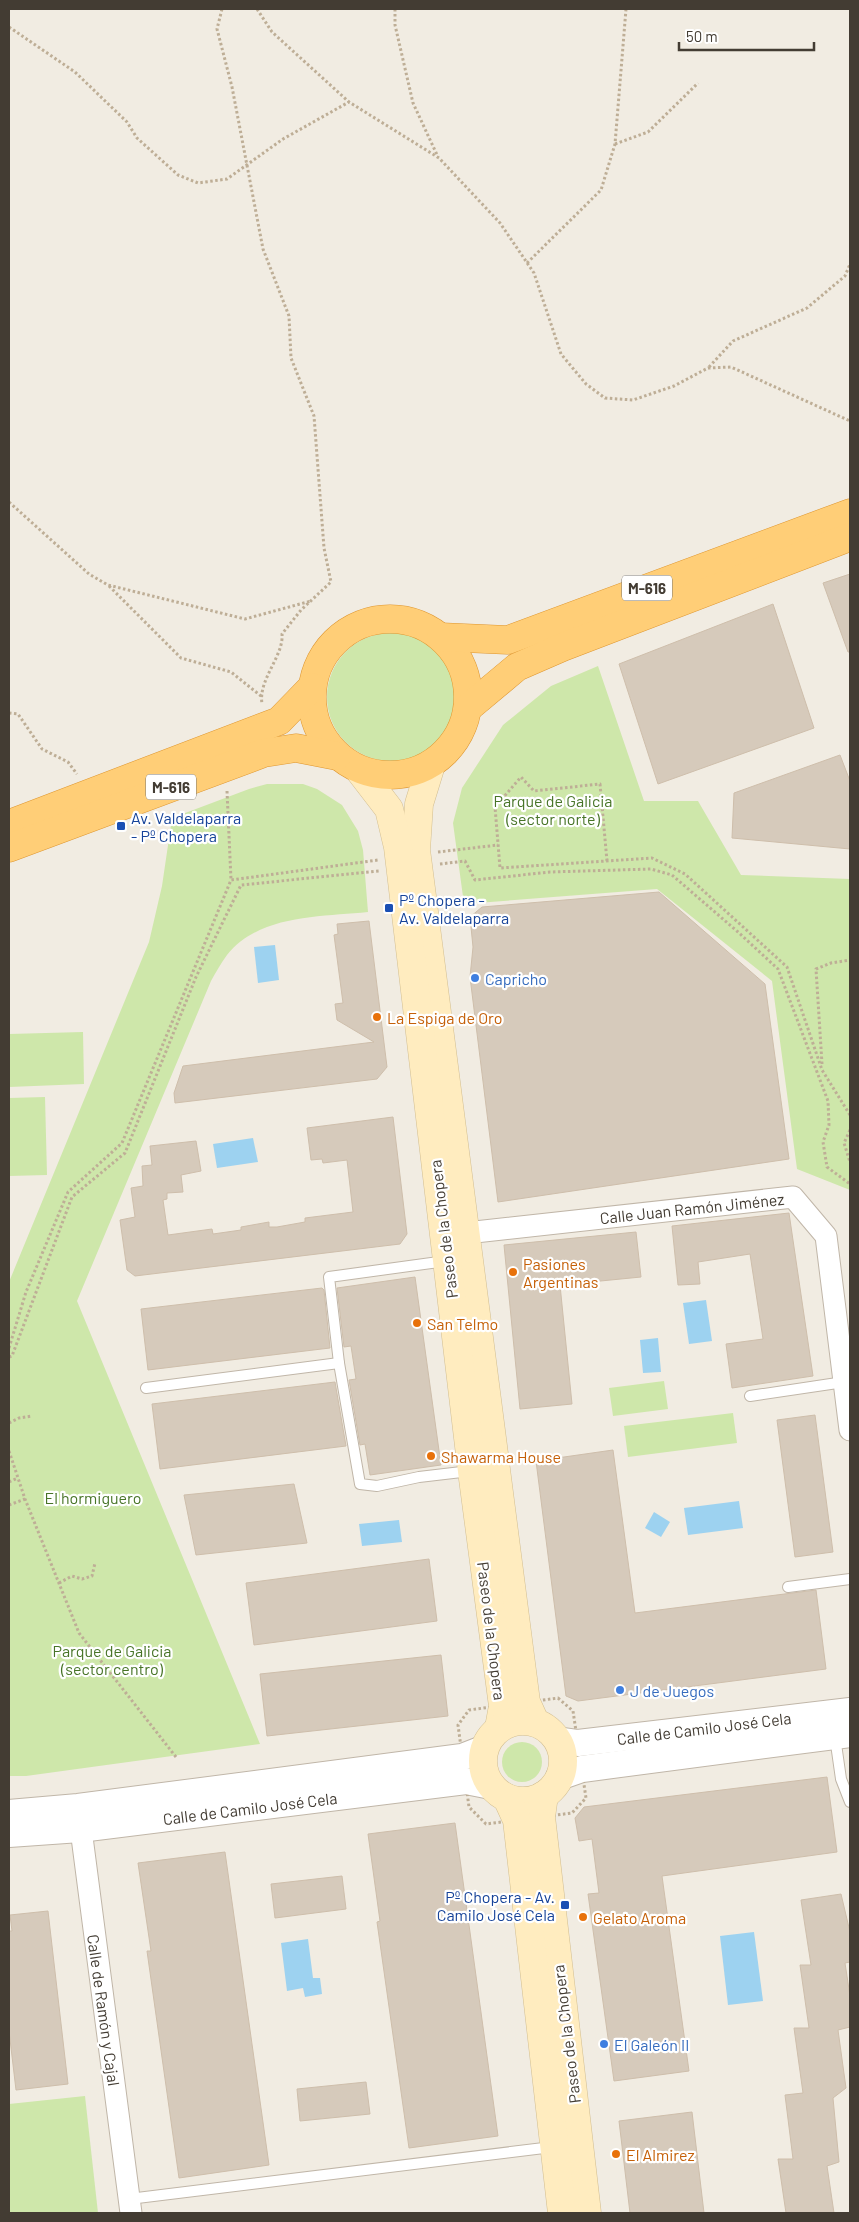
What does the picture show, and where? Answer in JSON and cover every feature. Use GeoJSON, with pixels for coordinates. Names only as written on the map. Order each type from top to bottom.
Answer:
{"type":"FeatureCollection","features":[{"type":"Feature","properties":{"kind":"highway","name":"M-616"},"geometry":{"type":"LineString","coordinates":[[440,637],[508,640],[850,513]]}},
{"type":"Feature","properties":{"kind":"highway","name":"M-616"},"geometry":{"type":"LineString","coordinates":[[468,708],[517,667],[564,646],[850,537]]}},
{"type":"Feature","properties":{"kind":"highway","name":"M-616"},"geometry":{"type":"LineString","coordinates":[[9,848],[264,753],[296,748],[348,763],[383,776],[408,774],[431,765],[448,750],[461,731],[468,708],[467,682],[458,657],[440,637],[420,625],[397,619],[373,620],[351,629],[332,644],[319,664],[312,687],[313,712],[322,736],[348,763]]}},
{"type":"Feature","properties":{"kind":"highway","name":"M-616"},"geometry":{"type":"LineString","coordinates":[[9,824],[279,721],[312,687]]}},
{"type":"Feature","properties":{"kind":"main road","name":"Paseo de la Chopera"},"geometry":{"type":"LineString","coordinates":[[348,763],[389,809],[408,862],[466,1233],[526,1702],[535,1722]]}},
{"type":"Feature","properties":{"kind":"main road","name":"Paseo de la Chopera"},"geometry":{"type":"LineString","coordinates":[[431,765],[419,804],[408,862],[447,1261],[502,1706],[492,1738]]}},
{"type":"Feature","properties":{"kind":"main road"},"geometry":{"type":"LineString","coordinates":[[523,1720],[535,1722],[547,1729],[557,1740],[562,1752],[563,1765],[552,1786],[526,1801],[499,1792],[484,1774],[482,1761],[492,1738],[511,1722],[523,1720]]}},
{"type":"Feature","properties":{"kind":"main road","name":"Paseo de la Chopera"},"geometry":{"type":"LineString","coordinates":[[552,1786],[541,1817],[587,2213]]}},
{"type":"Feature","properties":{"kind":"main road","name":"Paseo de la Chopera"},"geometry":{"type":"LineString","coordinates":[[499,1792],[517,1820],[562,2213]]}},
{"type":"Feature","properties":{"kind":"street","name":"Calle Juan Ramón Jiménez"},"geometry":{"type":"LineString","coordinates":[[466,1233],[792,1198],[826,1236],[850,1430]]}},
{"type":"Feature","properties":{"kind":"street","name":"Calle de Camilo José Cela"},"geometry":{"type":"LineString","coordinates":[[557,1740],[578,1743],[850,1711]]}},
{"type":"Feature","properties":{"kind":"street","name":"Calle de Camilo José Cela"},"geometry":{"type":"LineString","coordinates":[[552,1786],[582,1769],[843,1735]]}},
{"type":"Feature","properties":{"kind":"street","name":"Calle de Camilo José Cela"},"geometry":{"type":"LineString","coordinates":[[9,1834],[79,1818],[462,1757],[492,1738]]}},
{"type":"Feature","properties":{"kind":"street","name":"Calle de Camilo José Cela"},"geometry":{"type":"LineString","coordinates":[[9,1812],[79,1818],[466,1782],[499,1792]]}},
{"type":"Feature","properties":{"kind":"street","name":"Calle de Ramón y Cajal"},"geometry":{"type":"LineString","coordinates":[[79,1818],[130,2206]]}},
{"type":"Feature","properties":{"kind":"lane"},"geometry":{"type":"LineString","coordinates":[[447,1261],[329,1277],[339,1363],[360,1484],[377,1486],[419,1477],[472,1471]]}},
{"type":"Feature","properties":{"kind":"lane"},"geometry":{"type":"LineString","coordinates":[[146,1388],[339,1363]]}},
{"type":"Feature","properties":{"kind":"lane"},"geometry":{"type":"LineString","coordinates":[[750,1396],[844,1382]]}},
{"type":"Feature","properties":{"kind":"lane"},"geometry":{"type":"LineString","coordinates":[[788,1587],[850,1579]]}},
{"type":"Feature","properties":{"kind":"lane"},"geometry":{"type":"LineString","coordinates":[[843,1735],[841,1779],[850,1802]]}},
{"type":"Feature","properties":{"kind":"lane"},"geometry":{"type":"LineString","coordinates":[[130,2206],[554,2146]]}},
{"type":"Feature","properties":{"kind":"path"},"geometry":{"type":"LineString","coordinates":[[222,9],[216,29],[232,87],[263,249],[290,316],[291,358],[314,416],[324,548],[332,582],[312,600],[282,634],[283,643],[272,664],[261,696],[262,705]]}},
{"type":"Feature","properties":{"kind":"path"},"geometry":{"type":"LineString","coordinates":[[257,9],[272,32],[349,102],[439,158],[500,223],[534,273],[560,354],[586,384],[605,398],[633,400],[674,386],[708,368],[733,341],[808,308],[845,276],[850,264]]}},
{"type":"Feature","properties":{"kind":"path"},"geometry":{"type":"LineString","coordinates":[[395,9],[395,25],[413,103],[439,158]]}},
{"type":"Feature","properties":{"kind":"path"},"geometry":{"type":"LineString","coordinates":[[527,262],[601,190],[615,144],[626,9]]}},
{"type":"Feature","properties":{"kind":"path"},"geometry":{"type":"LineString","coordinates":[[9,26],[75,72],[128,122],[137,138],[178,175],[198,183],[227,179],[284,139],[349,102]]}},
{"type":"Feature","properties":{"kind":"path"},"geometry":{"type":"LineString","coordinates":[[615,144],[648,132],[698,84]]}},
{"type":"Feature","properties":{"kind":"path"},"geometry":{"type":"LineString","coordinates":[[708,368],[731,367],[850,421]]}},
{"type":"Feature","properties":{"kind":"path"},"geometry":{"type":"LineString","coordinates":[[9,502],[89,574],[108,585],[181,658],[231,672],[261,696]]}},
{"type":"Feature","properties":{"kind":"path"},"geometry":{"type":"LineString","coordinates":[[108,585],[245,618],[312,600]]}},
{"type":"Feature","properties":{"kind":"path"},"geometry":{"type":"LineString","coordinates":[[9,713],[18,714],[42,749],[68,762],[91,793]]}},
{"type":"Feature","properties":{"kind":"path"},"geometry":{"type":"LineString","coordinates":[[607,861],[600,784],[534,791],[521,777],[495,807],[500,868],[607,861],[652,858],[685,874],[787,967],[822,1070],[850,1115]]}},
{"type":"Feature","properties":{"kind":"path"},"geometry":{"type":"LineString","coordinates":[[9,1348],[26,1292],[68,1192],[122,1143],[232,880],[228,797]]}},
{"type":"Feature","properties":{"kind":"path"},"geometry":{"type":"LineString","coordinates":[[9,1357],[12,1356],[72,1197],[125,1153],[196,978],[241,885],[408,862],[498,845]]}},
{"type":"Feature","properties":{"kind":"path"},"geometry":{"type":"LineString","coordinates":[[232,880],[408,862],[465,861],[475,880],[550,872],[651,869],[672,875],[778,969],[828,1101],[829,1125],[823,1142],[827,1167],[850,1184]]}},
{"type":"Feature","properties":{"kind":"path"},"geometry":{"type":"LineString","coordinates":[[822,1070],[816,969],[831,963],[850,960]]}},
{"type":"Feature","properties":{"kind":"path"},"geometry":{"type":"LineString","coordinates":[[850,1130],[844,1143],[850,1162]]}},
{"type":"Feature","properties":{"kind":"path"},"geometry":{"type":"LineString","coordinates":[[9,1423],[19,1418],[32,1416]]}},
{"type":"Feature","properties":{"kind":"path"},"geometry":{"type":"LineString","coordinates":[[9,1453],[25,1499],[79,1633],[176,1757]]}},
{"type":"Feature","properties":{"kind":"path"},"geometry":{"type":"LineString","coordinates":[[9,1482],[18,1478]]}},
{"type":"Feature","properties":{"kind":"path"},"geometry":{"type":"LineString","coordinates":[[9,1505],[25,1499]]}},
{"type":"Feature","properties":{"kind":"path"},"geometry":{"type":"LineString","coordinates":[[59,1583],[72,1576],[82,1579],[92,1576],[95,1563]]}},
{"type":"Feature","properties":{"kind":"path"},"geometry":{"type":"LineString","coordinates":[[572,1813],[586,1798]]}},
{"type":"Feature","properties":{"kind":"path"},"geometry":{"type":"LineString","coordinates":[[469,1807],[486,1824]]}},
{"type":"Feature","properties":{"kind":"green space"},"geometry":{"type":"Polygon","coordinates":[[[391,633],[415,638],[427,644],[436,652],[444,661],[450,673],[455,697],[450,721],[444,733],[436,742],[427,750],[415,756],[391,761],[367,756],[355,750],[346,742],[338,733],[332,721],[327,697],[332,673],[338,661],[346,652],[355,644],[367,638],[391,633]]]}},
{"type":"Feature","properties":{"kind":"green space","name":"Parque de Galicia (sector norte)"},"geometry":{"type":"Polygon","coordinates":[[[598,666],[644,801],[698,801],[741,875],[850,879],[850,1190],[797,1169],[772,981],[657,889],[464,904],[453,823],[462,788],[503,725],[551,686],[598,666]]]}},
{"type":"Feature","properties":{"kind":"green space","name":"Parque de Galicia (sector centro)"},"geometry":{"type":"Polygon","coordinates":[[[267,784],[303,784],[317,789],[342,805],[358,831],[363,850],[368,912],[311,917],[274,925],[256,932],[227,955],[211,981],[77,1301],[260,1744],[26,1776],[9,1776],[9,1282],[149,942],[162,886],[172,818],[267,784]]]}},
{"type":"Feature","properties":{"kind":"green space"},"geometry":{"type":"Polygon","coordinates":[[[83,1032],[84,1084],[9,1087],[9,1034],[83,1032]]]}},
{"type":"Feature","properties":{"kind":"green space"},"geometry":{"type":"Polygon","coordinates":[[[45,1097],[47,1175],[9,1176],[9,1098],[45,1097]]]}},
{"type":"Feature","properties":{"kind":"green space"},"geometry":{"type":"Polygon","coordinates":[[[664,1381],[668,1409],[613,1416],[609,1388],[664,1381]]]}},
{"type":"Feature","properties":{"kind":"green space"},"geometry":{"type":"Polygon","coordinates":[[[733,1413],[737,1443],[628,1457],[624,1426],[733,1413]]]}},
{"type":"Feature","properties":{"kind":"green space"},"geometry":{"type":"Polygon","coordinates":[[[526,1742],[533,1745],[539,1751],[542,1762],[541,1770],[533,1779],[526,1782],[518,1782],[511,1779],[503,1770],[502,1758],[505,1751],[514,1743],[526,1742]]]}},
{"type":"Feature","properties":{"kind":"green space"},"geometry":{"type":"Polygon","coordinates":[[[85,2096],[98,2213],[9,2213],[9,2104],[85,2096]]]}},
{"type":"Feature","properties":{"kind":"water"},"geometry":{"type":"Polygon","coordinates":[[[275,945],[279,980],[258,983],[254,947],[275,945]]]}},
{"type":"Feature","properties":{"kind":"water"},"geometry":{"type":"Polygon","coordinates":[[[253,1138],[258,1162],[217,1168],[213,1144],[253,1138]]]}},
{"type":"Feature","properties":{"kind":"water"},"geometry":{"type":"Polygon","coordinates":[[[706,1300],[712,1341],[689,1344],[683,1303],[706,1300]]]}},
{"type":"Feature","properties":{"kind":"water"},"geometry":{"type":"Polygon","coordinates":[[[658,1338],[661,1372],[643,1373],[640,1340],[658,1338]]]}},
{"type":"Feature","properties":{"kind":"water"},"geometry":{"type":"Polygon","coordinates":[[[739,1501],[743,1528],[688,1535],[684,1508],[739,1501]]]}},
{"type":"Feature","properties":{"kind":"water"},"geometry":{"type":"Polygon","coordinates":[[[654,1512],[670,1522],[661,1537],[645,1528],[654,1512]]]}},
{"type":"Feature","properties":{"kind":"water"},"geometry":{"type":"Polygon","coordinates":[[[399,1520],[402,1542],[362,1546],[359,1524],[399,1520]]]}},
{"type":"Feature","properties":{"kind":"water"},"geometry":{"type":"Polygon","coordinates":[[[754,1932],[763,2001],[728,2005],[720,1936],[754,1932]]]}},
{"type":"Feature","properties":{"kind":"water"},"geometry":{"type":"Polygon","coordinates":[[[308,1939],[313,1978],[320,1978],[322,1994],[305,1997],[303,1988],[287,1991],[281,1943],[308,1939]]]}},
{"type":"Feature","properties":{"kind":"building"},"geometry":{"type":"Polygon","coordinates":[[[850,574],[850,652],[848,652],[823,583],[850,574]]]}},
{"type":"Feature","properties":{"kind":"building"},"geometry":{"type":"Polygon","coordinates":[[[773,604],[814,728],[658,784],[619,664],[773,604]]]}},
{"type":"Feature","properties":{"kind":"building"},"geometry":{"type":"Polygon","coordinates":[[[840,755],[850,781],[850,849],[732,838],[734,793],[840,755]]]}},
{"type":"Feature","properties":{"kind":"building"},"geometry":{"type":"Polygon","coordinates":[[[659,892],[765,984],[789,1159],[498,1202],[470,977],[473,947],[470,917],[482,907],[659,892]]]}},
{"type":"Feature","properties":{"kind":"building"},"geometry":{"type":"Polygon","coordinates":[[[369,921],[387,1067],[377,1079],[175,1103],[174,1093],[183,1066],[374,1042],[337,1020],[335,1004],[343,1003],[334,935],[338,934],[337,924],[369,921]]]}},
{"type":"Feature","properties":{"kind":"building"},"geometry":{"type":"Polygon","coordinates":[[[393,1117],[407,1234],[400,1244],[135,1276],[127,1270],[120,1220],[135,1217],[131,1188],[143,1186],[142,1166],[152,1165],[150,1146],[196,1141],[201,1171],[181,1175],[183,1192],[167,1193],[167,1199],[163,1200],[168,1235],[212,1229],[213,1234],[241,1230],[241,1227],[269,1222],[269,1227],[277,1227],[305,1222],[305,1218],[353,1212],[347,1160],[323,1163],[322,1159],[311,1160],[307,1128],[393,1117]]]}},
{"type":"Feature","properties":{"kind":"building"},"geometry":{"type":"Polygon","coordinates":[[[789,1213],[813,1376],[732,1388],[726,1344],[763,1339],[750,1254],[698,1262],[700,1284],[678,1285],[672,1226],[789,1213]]]}},
{"type":"Feature","properties":{"kind":"building"},"geometry":{"type":"Polygon","coordinates":[[[636,1232],[641,1277],[560,1285],[572,1404],[520,1409],[504,1245],[636,1232]]]}},
{"type":"Feature","properties":{"kind":"building"},"geometry":{"type":"Polygon","coordinates":[[[415,1277],[441,1465],[370,1475],[365,1444],[360,1445],[349,1380],[356,1379],[351,1346],[344,1347],[337,1288],[415,1277]]]}},
{"type":"Feature","properties":{"kind":"building"},"geometry":{"type":"Polygon","coordinates":[[[322,1288],[324,1290],[330,1348],[148,1370],[141,1309],[322,1288]]]}},
{"type":"Feature","properties":{"kind":"building"},"geometry":{"type":"Polygon","coordinates":[[[335,1382],[346,1446],[160,1469],[152,1404],[335,1382]]]}},
{"type":"Feature","properties":{"kind":"building"},"geometry":{"type":"Polygon","coordinates":[[[815,1415],[833,1552],[795,1557],[777,1420],[815,1415]]]}},
{"type":"Feature","properties":{"kind":"building"},"geometry":{"type":"Polygon","coordinates":[[[613,1450],[635,1613],[816,1590],[826,1669],[578,1701],[566,1696],[536,1461],[613,1450]]]}},
{"type":"Feature","properties":{"kind":"building"},"geometry":{"type":"Polygon","coordinates":[[[294,1484],[307,1543],[196,1555],[184,1495],[294,1484]]]}},
{"type":"Feature","properties":{"kind":"building"},"geometry":{"type":"Polygon","coordinates":[[[429,1559],[437,1621],[254,1645],[246,1583],[429,1559]]]}},
{"type":"Feature","properties":{"kind":"building"},"geometry":{"type":"Polygon","coordinates":[[[441,1655],[448,1716],[267,1736],[260,1674],[441,1655]]]}},
{"type":"Feature","properties":{"kind":"building"},"geometry":{"type":"Polygon","coordinates":[[[827,1777],[837,1852],[662,1876],[689,2071],[614,2081],[588,1894],[599,1893],[592,1839],[579,1841],[575,1818],[584,1807],[827,1777]]]}},
{"type":"Feature","properties":{"kind":"building"},"geometry":{"type":"Polygon","coordinates":[[[455,1823],[498,2136],[409,2148],[377,1922],[380,1921],[368,1834],[455,1823]]]}},
{"type":"Feature","properties":{"kind":"building"},"geometry":{"type":"Polygon","coordinates":[[[225,1852],[269,2165],[179,2178],[147,1951],[151,1951],[138,1863],[225,1852]]]}},
{"type":"Feature","properties":{"kind":"building"},"geometry":{"type":"Polygon","coordinates":[[[342,1876],[346,1909],[275,1918],[271,1884],[342,1876]]]}},
{"type":"Feature","properties":{"kind":"building"},"geometry":{"type":"Polygon","coordinates":[[[841,1894],[850,1932],[850,1962],[845,1963],[850,1996],[850,2027],[838,2030],[846,2088],[833,2098],[839,2162],[827,2166],[834,2213],[786,2213],[778,2159],[793,2159],[785,2095],[803,2093],[794,2028],[809,2028],[800,1965],[811,1965],[801,1900],[841,1894]]]}},
{"type":"Feature","properties":{"kind":"building"},"geometry":{"type":"Polygon","coordinates":[[[48,1911],[68,2084],[16,2090],[9,2031],[9,1931],[12,1931],[10,1915],[48,1911]]]}},
{"type":"Feature","properties":{"kind":"building"},"geometry":{"type":"Polygon","coordinates":[[[366,2082],[370,2114],[300,2121],[297,2089],[366,2082]]]}},
{"type":"Feature","properties":{"kind":"building"},"geometry":{"type":"Polygon","coordinates":[[[692,2112],[704,2213],[630,2213],[619,2121],[692,2112]]]}},
{"type":"Feature","properties":{"kind":"place","name":"Av. Valdelaparra - Pº Chopera"},"geometry":{"type":"Point","coordinates":[121,826]}},
{"type":"Feature","properties":{"kind":"place","name":"Pº Chopera - Av. Valdelaparra"},"geometry":{"type":"Point","coordinates":[389,908]}},
{"type":"Feature","properties":{"kind":"place","name":"Capricho"},"geometry":{"type":"Point","coordinates":[475,978]}},
{"type":"Feature","properties":{"kind":"place","name":"La Espiga de Oro"},"geometry":{"type":"Point","coordinates":[377,1017]}},
{"type":"Feature","properties":{"kind":"place","name":"Pasiones Argentinas"},"geometry":{"type":"Point","coordinates":[513,1272]}},
{"type":"Feature","properties":{"kind":"place","name":"San Telmo"},"geometry":{"type":"Point","coordinates":[417,1323]}},
{"type":"Feature","properties":{"kind":"place","name":"Shawarma House"},"geometry":{"type":"Point","coordinates":[431,1456]}},
{"type":"Feature","properties":{"kind":"place","name":"J de Juegos"},"geometry":{"type":"Point","coordinates":[620,1690]}},
{"type":"Feature","properties":{"kind":"place","name":"Pº Chopera - Av. Camilo José Cela"},"geometry":{"type":"Point","coordinates":[565,1905]}},
{"type":"Feature","properties":{"kind":"place","name":"Gelato Aroma"},"geometry":{"type":"Point","coordinates":[583,1917]}},
{"type":"Feature","properties":{"kind":"place","name":"El Galeón II"},"geometry":{"type":"Point","coordinates":[604,2044]}},
{"type":"Feature","properties":{"kind":"place","name":"El Almirez"},"geometry":{"type":"Point","coordinates":[616,2154]}},
{"type":"Feature","properties":{"kind":"park label","name":"El hormiguero"},"geometry":{"type":"Point","coordinates":[93,1497]}}]}
